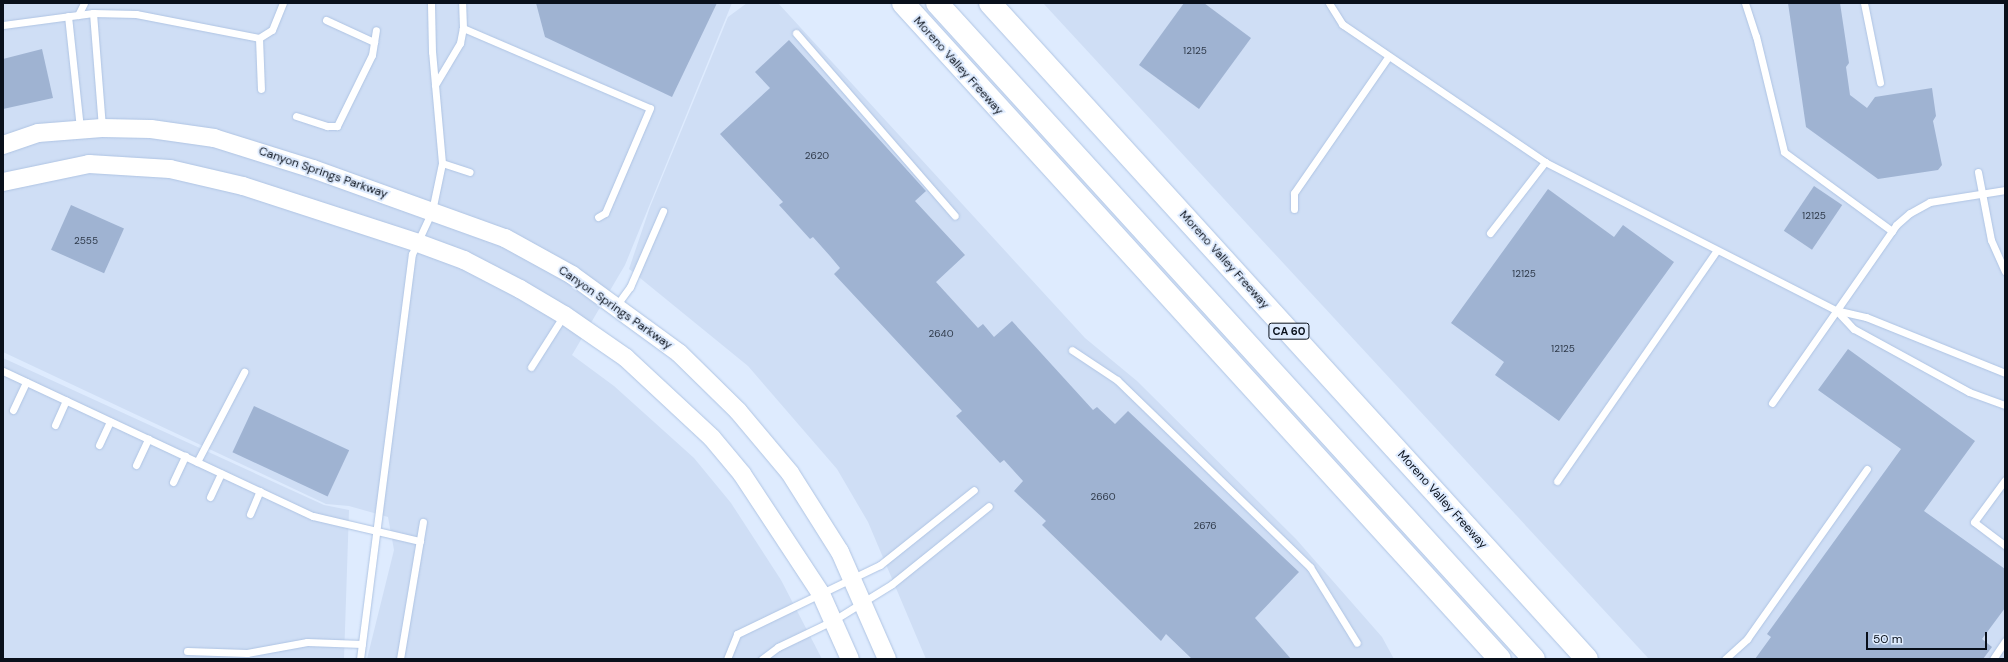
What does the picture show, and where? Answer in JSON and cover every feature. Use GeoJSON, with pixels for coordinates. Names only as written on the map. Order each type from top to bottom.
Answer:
{"type":"FeatureCollection","features":[{"type":"Feature","properties":{"kind":"highway"},"geometry":{"type":"LineString","coordinates":[[890,3],[922,27]]}},
{"type":"Feature","properties":{"kind":"highway","name":"Moreno Valley Freeway"},"geometry":{"type":"LineString","coordinates":[[903,3],[922,27],[1500,659]]}},
{"type":"Feature","properties":{"kind":"highway"},"geometry":{"type":"LineString","coordinates":[[937,3],[1534,659]]}},
{"type":"Feature","properties":{"kind":"highway","name":"Moreno Valley Freeway"},"geometry":{"type":"LineString","coordinates":[[990,3],[1587,659]]}},
{"type":"Feature","properties":{"kind":"street","name":"Canyon Springs Parkway"},"geometry":{"type":"LineString","coordinates":[[3,145],[38,133],[102,128],[151,129],[214,138],[313,169],[505,238],[572,275],[679,353],[738,411],[790,473],[840,552],[887,659]]}},
{"type":"Feature","properties":{"kind":"street"},"geometry":{"type":"LineString","coordinates":[[3,182],[89,164],[170,169],[243,186],[418,243],[464,260],[564,314],[626,358],[712,438],[742,474],[821,594],[834,620],[850,659]]}},
{"type":"Feature","properties":{"kind":"lane"},"geometry":{"type":"LineString","coordinates":[[78,15],[84,3]]}},
{"type":"Feature","properties":{"kind":"lane"},"geometry":{"type":"LineString","coordinates":[[3,25],[93,13],[136,14],[259,38],[272,30],[283,3]]}},
{"type":"Feature","properties":{"kind":"lane"},"geometry":{"type":"LineString","coordinates":[[360,659],[378,530],[412,254],[432,211],[442,163],[435,85],[431,3]]}},
{"type":"Feature","properties":{"kind":"lane"},"geometry":{"type":"LineString","coordinates":[[435,85],[460,43],[463,28],[462,3]]}},
{"type":"Feature","properties":{"kind":"lane"},"geometry":{"type":"LineString","coordinates":[[1329,3],[1342,24],[1388,57],[1545,162],[1836,310],[1866,317],[2005,373]]}},
{"type":"Feature","properties":{"kind":"lane"},"geometry":{"type":"LineString","coordinates":[[1745,3],[1756,36],[1784,152],[1892,231]]}},
{"type":"Feature","properties":{"kind":"lane"},"geometry":{"type":"LineString","coordinates":[[1864,3],[1880,82]]}},
{"type":"Feature","properties":{"kind":"lane"},"geometry":{"type":"LineString","coordinates":[[93,13],[102,128]]}},
{"type":"Feature","properties":{"kind":"lane"},"geometry":{"type":"LineString","coordinates":[[68,16],[81,130]]}},
{"type":"Feature","properties":{"kind":"lane"},"geometry":{"type":"LineString","coordinates":[[326,20],[374,42]]}},
{"type":"Feature","properties":{"kind":"lane"},"geometry":{"type":"LineString","coordinates":[[463,28],[650,108],[605,213],[598,216]]}},
{"type":"Feature","properties":{"kind":"lane"},"geometry":{"type":"LineString","coordinates":[[296,116],[327,126],[337,126],[372,55],[376,30]]}},
{"type":"Feature","properties":{"kind":"lane"},"geometry":{"type":"LineString","coordinates":[[796,33],[955,216]]}},
{"type":"Feature","properties":{"kind":"lane"},"geometry":{"type":"LineString","coordinates":[[259,38],[261,89]]}},
{"type":"Feature","properties":{"kind":"lane"},"geometry":{"type":"LineString","coordinates":[[1294,209],[1294,193],[1388,57]]}},
{"type":"Feature","properties":{"kind":"lane"},"geometry":{"type":"LineString","coordinates":[[1490,233],[1545,162]]}},
{"type":"Feature","properties":{"kind":"lane"},"geometry":{"type":"LineString","coordinates":[[442,163],[470,172]]}},
{"type":"Feature","properties":{"kind":"lane"},"geometry":{"type":"LineString","coordinates":[[1978,172],[1980,194],[1991,240],[2005,271]]}},
{"type":"Feature","properties":{"kind":"lane"},"geometry":{"type":"LineString","coordinates":[[1772,403],[1892,231],[1910,213],[1930,202],[2005,190]]}},
{"type":"Feature","properties":{"kind":"lane"},"geometry":{"type":"LineString","coordinates":[[616,306],[630,287],[663,211]]}},
{"type":"Feature","properties":{"kind":"lane"},"geometry":{"type":"LineString","coordinates":[[1558,481],[1716,250]]}},
{"type":"Feature","properties":{"kind":"lane"},"geometry":{"type":"LineString","coordinates":[[1836,310],[1854,329],[1968,392],[2005,405]]}},
{"type":"Feature","properties":{"kind":"lane"},"geometry":{"type":"LineString","coordinates":[[531,367],[564,314]]}},
{"type":"Feature","properties":{"kind":"lane"},"geometry":{"type":"LineString","coordinates":[[1072,350],[1117,380],[1310,567],[1357,643]]}},
{"type":"Feature","properties":{"kind":"lane"},"geometry":{"type":"LineString","coordinates":[[3,371],[313,516],[420,541]]}},
{"type":"Feature","properties":{"kind":"lane"},"geometry":{"type":"LineString","coordinates":[[197,462],[244,372]]}},
{"type":"Feature","properties":{"kind":"lane"},"geometry":{"type":"LineString","coordinates":[[13,410],[26,382]]}},
{"type":"Feature","properties":{"kind":"lane"},"geometry":{"type":"LineString","coordinates":[[55,425],[66,400]]}},
{"type":"Feature","properties":{"kind":"lane"},"geometry":{"type":"LineString","coordinates":[[98,445],[110,421]]}},
{"type":"Feature","properties":{"kind":"lane"},"geometry":{"type":"LineString","coordinates":[[136,465],[148,439]]}},
{"type":"Feature","properties":{"kind":"lane"},"geometry":{"type":"LineString","coordinates":[[173,482],[185,456]]}},
{"type":"Feature","properties":{"kind":"lane"},"geometry":{"type":"LineString","coordinates":[[1725,659],[1747,638],[1866,469]]}},
{"type":"Feature","properties":{"kind":"lane"},"geometry":{"type":"LineString","coordinates":[[210,497],[220,473]]}},
{"type":"Feature","properties":{"kind":"lane"},"geometry":{"type":"LineString","coordinates":[[2005,480],[1974,522],[2005,545]]}},
{"type":"Feature","properties":{"kind":"lane"},"geometry":{"type":"LineString","coordinates":[[727,659],[737,634],[880,565],[974,490]]}},
{"type":"Feature","properties":{"kind":"lane"},"geometry":{"type":"LineString","coordinates":[[250,514],[260,491]]}},
{"type":"Feature","properties":{"kind":"lane"},"geometry":{"type":"LineString","coordinates":[[762,659],[778,647],[834,620],[892,584],[989,506]]}},
{"type":"Feature","properties":{"kind":"lane"},"geometry":{"type":"LineString","coordinates":[[400,659],[424,522]]}},
{"type":"Feature","properties":{"kind":"lane"},"geometry":{"type":"LineString","coordinates":[[1993,659],[2005,641]]}},
{"type":"Feature","properties":{"kind":"lane"},"geometry":{"type":"LineString","coordinates":[[186,651],[247,653],[307,642],[362,644]]}},
{"type":"Feature","properties":{"kind":"shaded area"},"geometry":{"type":"Polygon","coordinates":[[[3,3],[732,3],[625,265],[572,355],[614,386],[694,458],[731,503],[781,580],[822,659],[367,659],[394,550],[388,517],[349,506],[326,504],[3,352],[3,3]]]}},
{"type":"Feature","properties":{"kind":"shaded area"},"geometry":{"type":"Polygon","coordinates":[[[747,3],[778,3],[1085,338],[1137,381],[1296,539],[1382,637],[1394,659],[926,659],[868,522],[837,469],[748,366],[629,269],[650,207],[728,17],[747,3]]]}},
{"type":"Feature","properties":{"kind":"shaded area"},"geometry":{"type":"Polygon","coordinates":[[[1043,3],[2005,3],[2005,659],[1649,659],[1043,3]]]}},
{"type":"Feature","properties":{"kind":"shaded area"},"geometry":{"type":"Polygon","coordinates":[[[3,358],[324,505],[349,510],[344,659],[3,659],[3,358]]]}},
{"type":"Feature","properties":{"kind":"building"},"geometry":{"type":"Polygon","coordinates":[[[536,3],[717,3],[672,97],[545,37],[536,3]]]}},
{"type":"Feature","properties":{"kind":"building"},"geometry":{"type":"Polygon","coordinates":[[[1184,3],[1204,3],[1251,38],[1199,109],[1139,65],[1184,3]]]}},
{"type":"Feature","properties":{"kind":"building"},"geometry":{"type":"Polygon","coordinates":[[[1788,3],[1840,3],[1849,63],[1846,67],[1850,95],[1867,108],[1875,97],[1932,88],[1936,116],[1933,121],[1942,165],[1938,170],[1878,179],[1806,127],[1788,3]]]}},
{"type":"Feature","properties":{"kind":"building"},"geometry":{"type":"Polygon","coordinates":[[[789,40],[926,191],[915,201],[965,255],[936,282],[978,328],[983,324],[994,337],[1012,321],[1093,410],[1097,407],[1115,424],[1128,411],[1299,572],[1255,618],[1291,659],[1192,659],[1166,634],[1161,641],[1042,525],[1046,521],[1014,491],[1023,481],[1004,460],[1000,463],[956,416],[962,411],[834,274],[840,268],[813,237],[810,239],[779,205],[783,202],[720,134],[770,88],[755,72],[789,40]]]}},
{"type":"Feature","properties":{"kind":"building"},"geometry":{"type":"Polygon","coordinates":[[[42,49],[53,98],[3,109],[3,59],[42,49]]]}},
{"type":"Feature","properties":{"kind":"building"},"geometry":{"type":"Polygon","coordinates":[[[1814,186],[1842,205],[1812,250],[1784,231],[1814,186]]]}},
{"type":"Feature","properties":{"kind":"building"},"geometry":{"type":"Polygon","coordinates":[[[1548,189],[1614,237],[1623,225],[1674,262],[1559,421],[1495,375],[1504,362],[1451,323],[1548,189]]]}},
{"type":"Feature","properties":{"kind":"building"},"geometry":{"type":"Polygon","coordinates":[[[71,205],[124,229],[104,273],[51,250],[71,205]]]}},
{"type":"Feature","properties":{"kind":"building"},"geometry":{"type":"Polygon","coordinates":[[[1848,349],[1975,441],[1924,511],[2005,569],[2005,608],[1982,639],[1992,647],[1983,659],[1755,659],[1771,637],[1767,634],[1901,449],[1818,390],[1848,349]]]}},
{"type":"Feature","properties":{"kind":"building"},"geometry":{"type":"Polygon","coordinates":[[[254,406],[349,450],[328,497],[232,452],[254,406]]]}}]}
